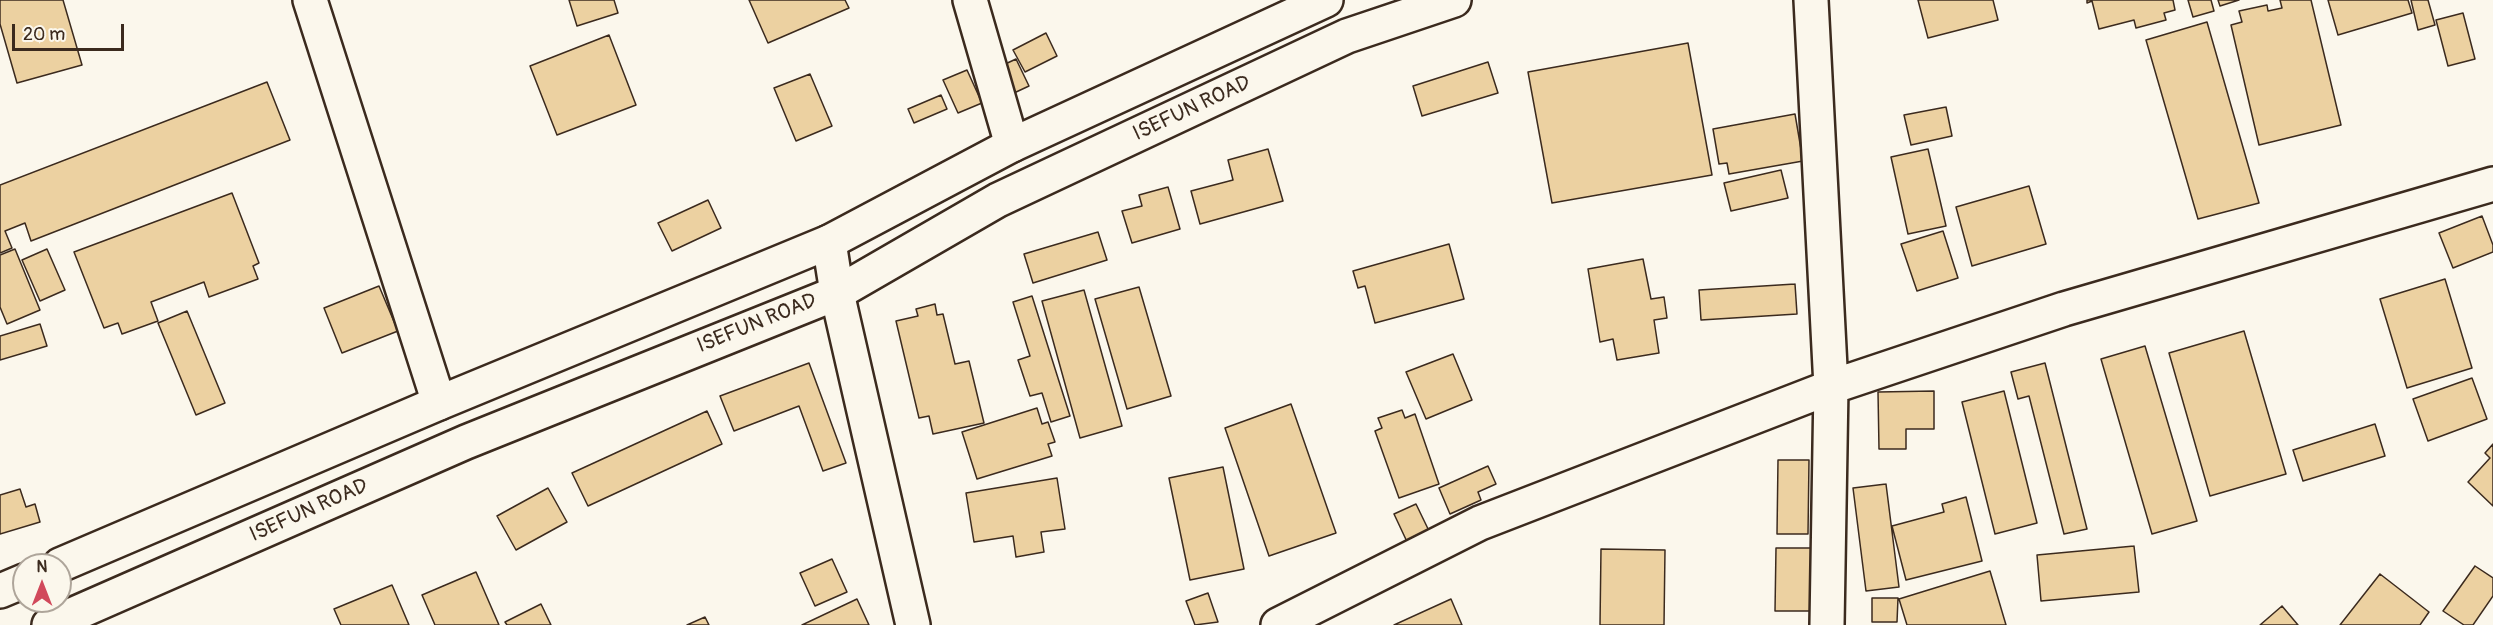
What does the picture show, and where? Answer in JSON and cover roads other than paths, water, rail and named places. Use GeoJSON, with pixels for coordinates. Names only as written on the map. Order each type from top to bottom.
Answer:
{"type":"FeatureCollection","features":[{"type":"Feature","properties":{"kind":"street"},"geometry":{"type":"LineString","coordinates":[[310,0],[439,403]]}},
{"type":"Feature","properties":{"kind":"street"},"geometry":{"type":"LineString","coordinates":[[970,0],[1012,145]]}},
{"type":"Feature","properties":{"kind":"street","name":"ISEFUN ROAD"},"geometry":{"type":"LineString","coordinates":[[72,561],[439,403],[829,242],[1012,145],[1326,0]]}},
{"type":"Feature","properties":{"kind":"street","name":"ISEFUN ROAD"},"geometry":{"type":"LineString","coordinates":[[49,625],[466,442],[837,293],[998,200],[1347,36],[1454,0]]}},
{"type":"Feature","properties":{"kind":"street"},"geometry":{"type":"LineString","coordinates":[[1811,0],[1831,387],[1827,625]]}},
{"type":"Feature","properties":{"kind":"street"},"geometry":{"type":"LineString","coordinates":[[1278,625],[1479,523],[1831,387],[2064,309],[2493,184]]}},
{"type":"Feature","properties":{"kind":"street"},"geometry":{"type":"LineString","coordinates":[[829,242],[837,293],[913,625]]}}]}
